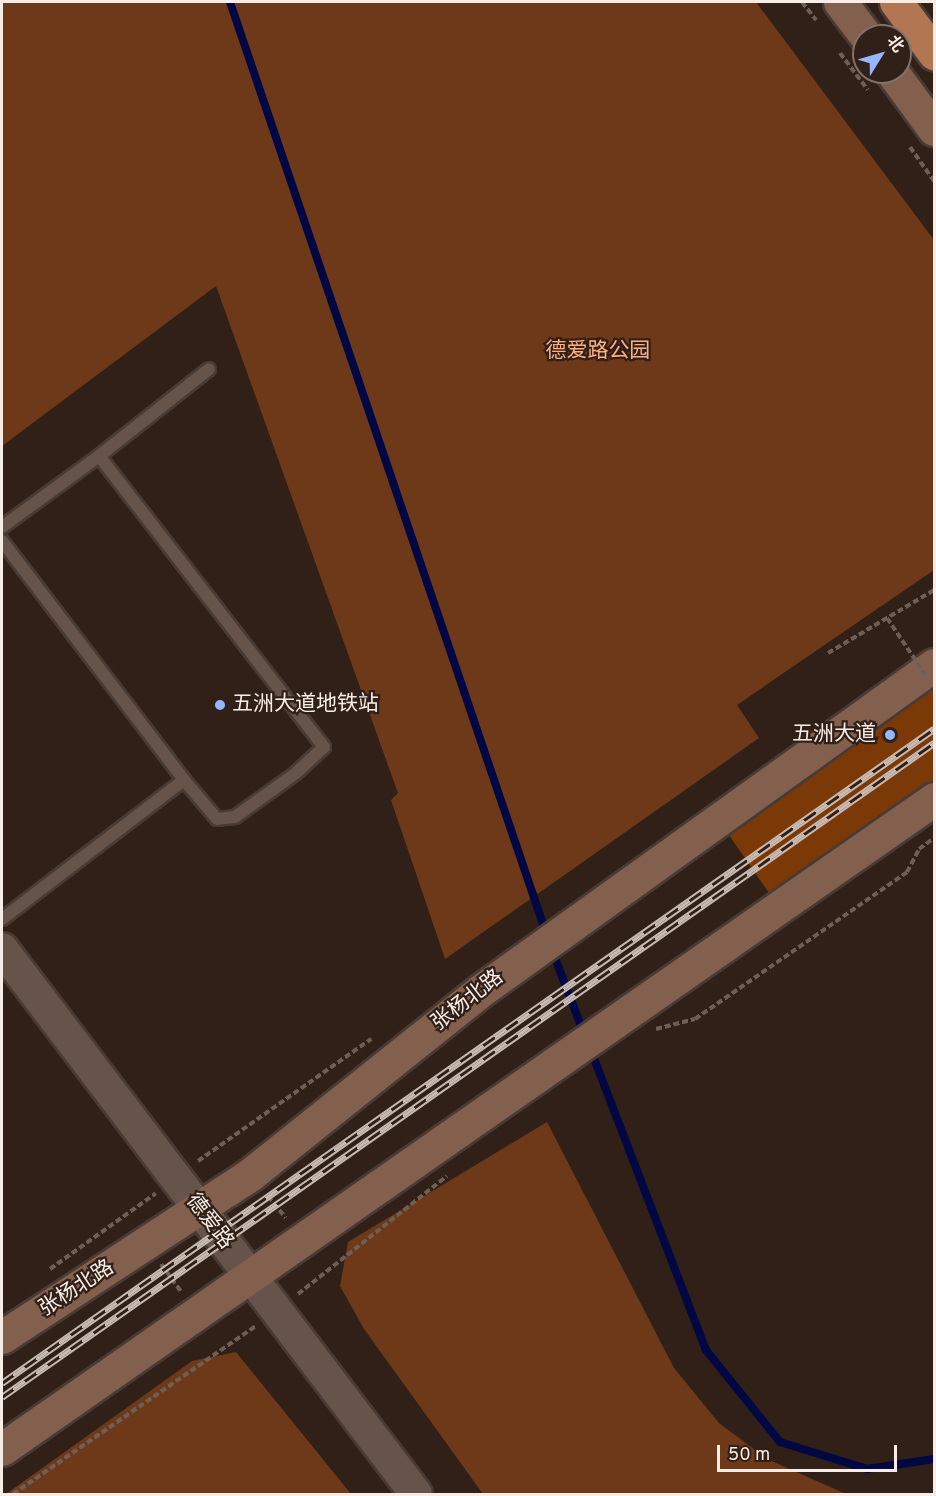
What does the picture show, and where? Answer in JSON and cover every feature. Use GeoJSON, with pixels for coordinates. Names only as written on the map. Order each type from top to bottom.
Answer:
{"type":"FeatureCollection","features":[{"type":"Feature","properties":{"kind":"highway"},"geometry":{"type":"LineString","coordinates":[[896,2],[934,53]]}},
{"type":"Feature","properties":{"kind":"main road"},"geometry":{"type":"LineString","coordinates":[[840,2],[857,24]]}},
{"type":"Feature","properties":{"kind":"main road"},"geometry":{"type":"LineString","coordinates":[[901,84],[934,129]]}},
{"type":"Feature","properties":{"kind":"main road","name":"张杨北路"},"geometry":{"type":"LineString","coordinates":[[2,1337],[251,1174],[480,991],[931,671]]}},
{"type":"Feature","properties":{"kind":"main road"},"geometry":{"type":"LineString","coordinates":[[2,1449],[197,1315],[498,1100],[675,981],[934,799]]}},
{"type":"Feature","properties":{"kind":"street","name":"德爱路"},"geometry":{"type":"LineString","coordinates":[[2,949],[416,1494]]}},
{"type":"Feature","properties":{"kind":"lane"},"geometry":{"type":"LineString","coordinates":[[2,527],[99,456],[209,369]]}},
{"type":"Feature","properties":{"kind":"lane"},"geometry":{"type":"LineString","coordinates":[[2,541],[184,780],[217,819],[235,817],[296,773],[324,747],[99,456]]}},
{"type":"Feature","properties":{"kind":"lane"},"geometry":{"type":"LineString","coordinates":[[2,919],[184,780]]}},
{"type":"Feature","properties":{"kind":"path"},"geometry":{"type":"LineString","coordinates":[[828,653],[934,590]]}},
{"type":"Feature","properties":{"kind":"path"},"geometry":{"type":"LineString","coordinates":[[887,618],[931,671]]}},
{"type":"Feature","properties":{"kind":"path"},"geometry":{"type":"LineString","coordinates":[[652,1030],[695,1018],[705,1012],[907,872],[919,849],[934,838]]}},
{"type":"Feature","properties":{"kind":"path"},"geometry":{"type":"LineString","coordinates":[[48,1270],[378,1034]]}},
{"type":"Feature","properties":{"kind":"path"},"geometry":{"type":"LineString","coordinates":[[251,1174],[302,1239]]}},
{"type":"Feature","properties":{"kind":"path"},"geometry":{"type":"LineString","coordinates":[[147,1244],[197,1315]]}},
{"type":"Feature","properties":{"kind":"green space","name":"德爱路公园"},"geometry":{"type":"Polygon","coordinates":[[[2,2],[756,2],[934,240],[934,570],[737,705],[759,738],[445,959],[391,800],[398,793],[216,286],[2,446],[2,2]]]}},
{"type":"Feature","properties":{"kind":"green space"},"geometry":{"type":"Polygon","coordinates":[[[547,1122],[674,1368],[719,1423],[767,1459],[846,1494],[483,1494],[364,1329],[340,1286],[348,1242],[547,1122]]]}},
{"type":"Feature","properties":{"kind":"green space"},"geometry":{"type":"Polygon","coordinates":[[[236,1352],[351,1494],[6,1494],[192,1361],[236,1352]]]}},
{"type":"Feature","properties":{"kind":"building","name":"五洲大道"},"geometry":{"type":"Polygon","coordinates":[[[934,672],[934,792],[776,903],[720,822],[934,672]]]}},
{"type":"Feature","properties":{"kind":"waterway"},"geometry":{"type":"LineString","coordinates":[[230,2],[546,933]]}},
{"type":"Feature","properties":{"kind":"waterway"},"geometry":{"type":"LineString","coordinates":[[552,950],[584,1034]]}},
{"type":"Feature","properties":{"kind":"waterway"},"geometry":{"type":"LineString","coordinates":[[590,1048],[706,1350],[780,1442],[867,1469],[934,1459]]}},
{"type":"Feature","properties":{"kind":"railway"},"geometry":{"type":"LineString","coordinates":[[2,1383],[934,729]]}},
{"type":"Feature","properties":{"kind":"railway"},"geometry":{"type":"LineString","coordinates":[[2,1397],[934,743]]}},
{"type":"Feature","properties":{"kind":"place","name":"五洲大道地铁站"},"geometry":{"type":"Point","coordinates":[220,705]}},
{"type":"Feature","properties":{"kind":"place","name":"五洲大道"},"geometry":{"type":"Point","coordinates":[890,735]}}]}
